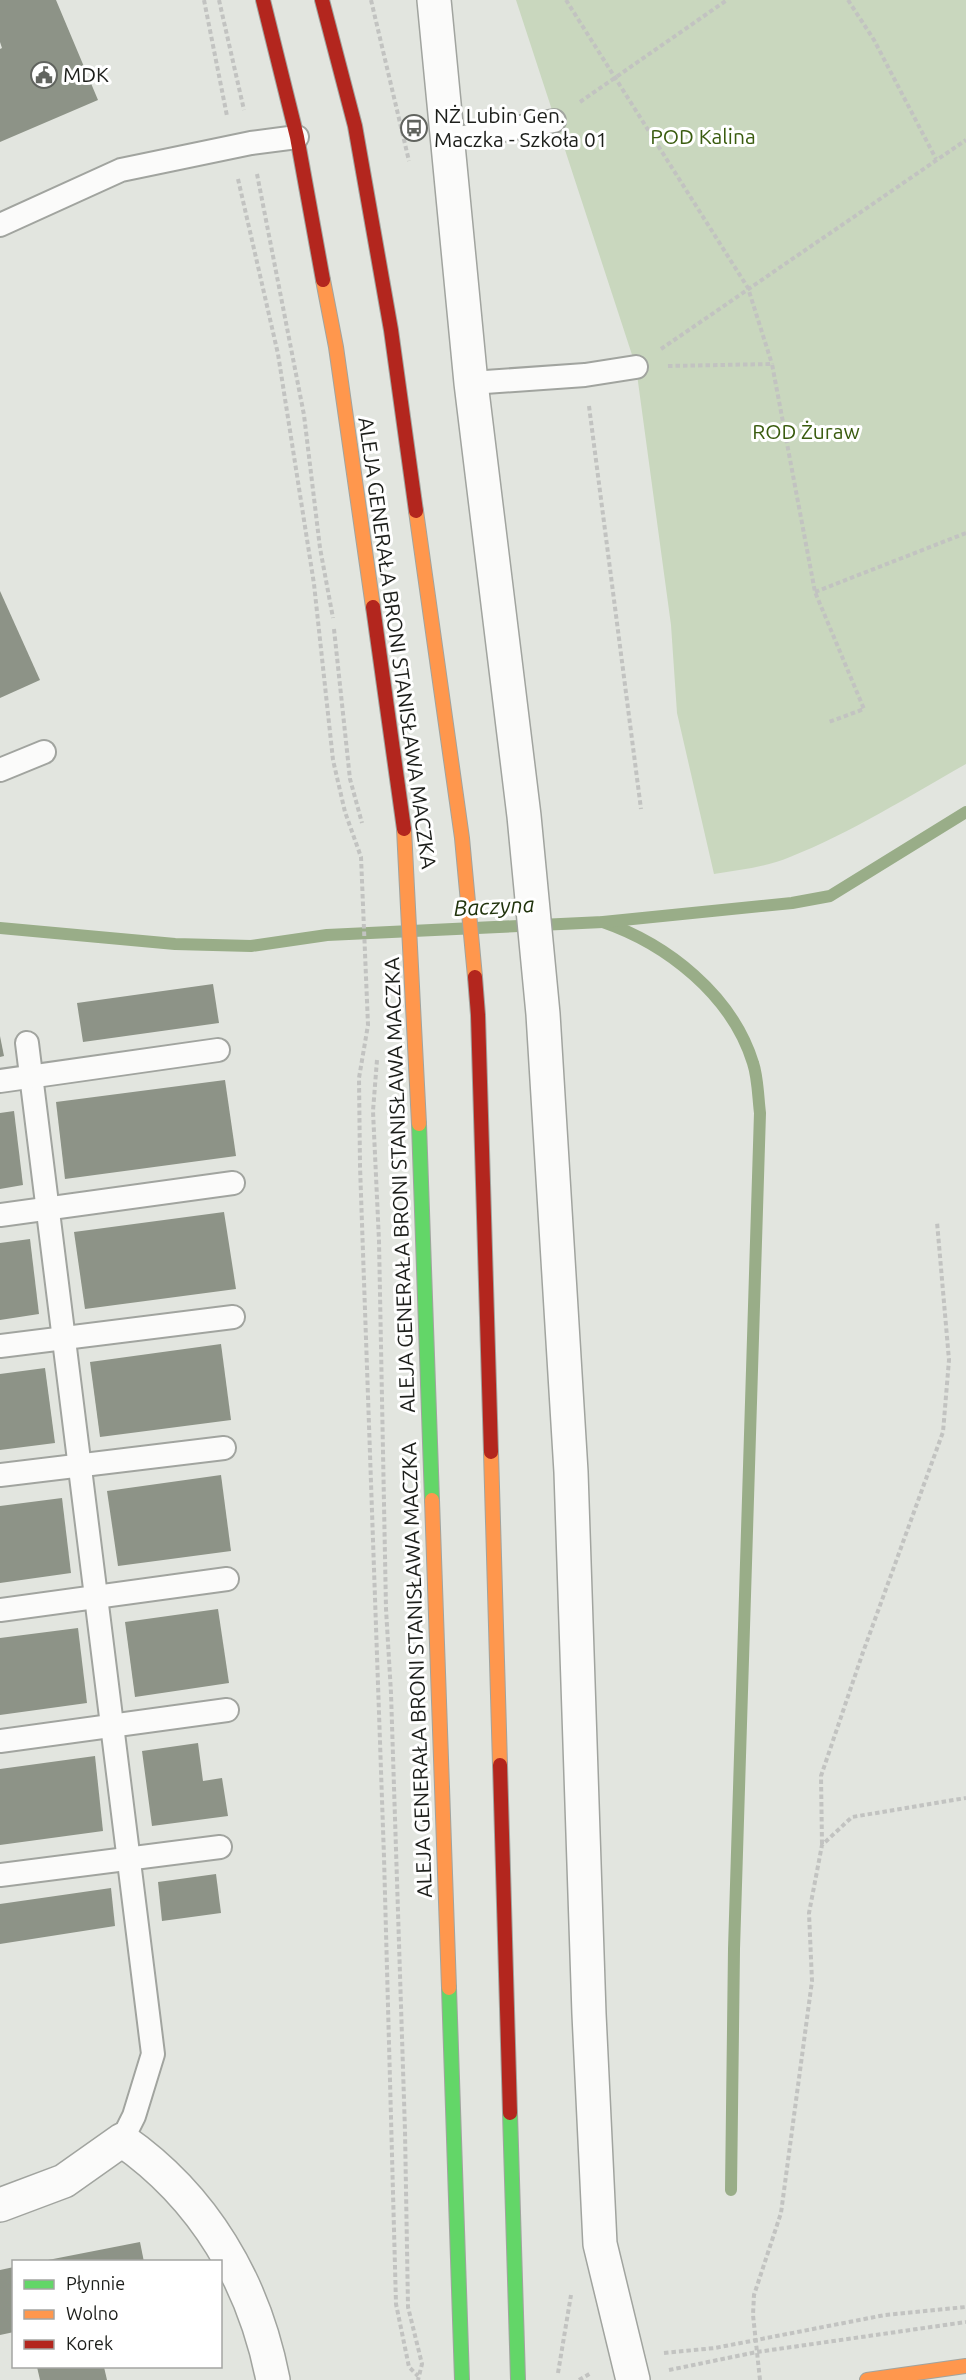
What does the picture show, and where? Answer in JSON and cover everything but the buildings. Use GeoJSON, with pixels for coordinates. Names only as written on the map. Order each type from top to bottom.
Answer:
{"type":"FeatureCollection","features":[{"type":"Feature","properties":{"kind":"main road","name":"ALEJA GENERAŁA BRONI STANISŁAWA MACZKA"},"geometry":{"type":"LineString","coordinates":[[263,0],[297,137],[336,347],[406,843],[416,1021],[462,2380]]}},
{"type":"Feature","properties":{"kind":"main road","name":"ALEJA GENERAŁA BRONI STANISŁAWA MACZKA"},"geometry":{"type":"LineString","coordinates":[[322,0],[355,126],[391,330],[462,838],[478,1015],[518,2380]]}},
{"type":"Feature","properties":{"kind":"main road"},"geometry":{"type":"LineString","coordinates":[[867,2380],[966,2367]]}},
{"type":"Feature","properties":{"kind":"street"},"geometry":{"type":"LineString","coordinates":[[434,0],[471,383],[524,816],[543,1014],[570,1472],[589,2014],[600,2244],[630,2372]]}},
{"type":"Feature","properties":{"kind":"street"},"geometry":{"type":"LineString","coordinates":[[0,2205],[64,2181],[122,2140],[174,2182],[196,2206],[218,2238],[240,2275],[252,2305],[273,2380]]}},
{"type":"Feature","properties":{"kind":"lane"},"geometry":{"type":"LineString","coordinates":[[447,140],[554,121]]}},
{"type":"Feature","properties":{"kind":"lane"},"geometry":{"type":"LineString","coordinates":[[0,225],[121,170],[241,145],[297,137]]}},
{"type":"Feature","properties":{"kind":"lane"},"geometry":{"type":"LineString","coordinates":[[471,383],[585,375],[636,367]]}},
{"type":"Feature","properties":{"kind":"lane"},"geometry":{"type":"LineString","coordinates":[[0,770],[44,752]]}},
{"type":"Feature","properties":{"kind":"lane"},"geometry":{"type":"LineString","coordinates":[[27,1043],[153,2054],[134,2116],[122,2140]]}},
{"type":"Feature","properties":{"kind":"lane"},"geometry":{"type":"LineString","coordinates":[[0,1081],[218,1050]]}},
{"type":"Feature","properties":{"kind":"lane"},"geometry":{"type":"LineString","coordinates":[[0,1215],[233,1184]]}},
{"type":"Feature","properties":{"kind":"lane"},"geometry":{"type":"LineString","coordinates":[[0,1346],[233,1317]]}},
{"type":"Feature","properties":{"kind":"lane"},"geometry":{"type":"LineString","coordinates":[[0,1475],[224,1448]]}},
{"type":"Feature","properties":{"kind":"lane"},"geometry":{"type":"LineString","coordinates":[[0,1610],[227,1579]]}},
{"type":"Feature","properties":{"kind":"lane"},"geometry":{"type":"LineString","coordinates":[[0,1741],[227,1710]]}},
{"type":"Feature","properties":{"kind":"lane"},"geometry":{"type":"LineString","coordinates":[[0,1875],[220,1847]]}},
{"type":"Feature","properties":{"kind":"path"},"geometry":{"type":"LineString","coordinates":[[204,0],[241,145],[304,415],[320,548],[334,625],[350,779],[366,833]]}},
{"type":"Feature","properties":{"kind":"path"},"geometry":{"type":"LineString","coordinates":[[219,0],[314,584],[333,760],[345,812],[361,857],[368,1025],[359,1078],[360,1166],[384,1857],[396,2304],[409,2367],[418,2378]]}},
{"type":"Feature","properties":{"kind":"path"},"geometry":{"type":"LineString","coordinates":[[566,0],[748,288],[772,364],[815,592],[864,709],[829,722]]}},
{"type":"Feature","properties":{"kind":"path"},"geometry":{"type":"LineString","coordinates":[[554,121],[615,75],[727,0]]}},
{"type":"Feature","properties":{"kind":"path"},"geometry":{"type":"LineString","coordinates":[[848,0],[874,40],[936,160]]}},
{"type":"Feature","properties":{"kind":"path"},"geometry":{"type":"LineString","coordinates":[[636,367],[966,140]]}},
{"type":"Feature","properties":{"kind":"path"},"geometry":{"type":"LineString","coordinates":[[636,367],[772,364]]}},
{"type":"Feature","properties":{"kind":"path"},"geometry":{"type":"LineString","coordinates":[[585,375],[641,809]]}},
{"type":"Feature","properties":{"kind":"path"},"geometry":{"type":"LineString","coordinates":[[815,592],[966,534]]}},
{"type":"Feature","properties":{"kind":"path"},"geometry":{"type":"LineString","coordinates":[[377,1052],[372,1111],[379,1241],[386,1609],[405,2119],[408,2307],[422,2364],[418,2378]]}},
{"type":"Feature","properties":{"kind":"path"},"geometry":{"type":"LineString","coordinates":[[760,2380],[754,2295],[781,2213],[811,1993],[809,1913],[822,1845],[821,1776],[862,1655],[943,1432],[949,1360],[937,1222]]}},
{"type":"Feature","properties":{"kind":"path"},"geometry":{"type":"LineString","coordinates":[[822,1845],[852,1817],[966,1798]]}},
{"type":"Feature","properties":{"kind":"path"},"geometry":{"type":"LineString","coordinates":[[557,2380],[572,2289]]}},
{"type":"Feature","properties":{"kind":"path"},"geometry":{"type":"LineString","coordinates":[[630,2372],[756,2338],[885,2315],[966,2307]]}},
{"type":"Feature","properties":{"kind":"path"},"geometry":{"type":"LineString","coordinates":[[579,2380],[609,2362],[630,2372],[966,2322]]}},
{"type":"Feature","properties":{"kind":"green space","name":"ROD Żuraw"},"geometry":{"type":"Polygon","coordinates":[[[516,0],[966,0],[966,764],[880,814],[835,837],[772,863],[714,874],[677,713],[671,625],[636,367],[516,0]]]}},
{"type":"Feature","properties":{"kind":"waterway","name":"Baczyna"},"geometry":{"type":"LineString","coordinates":[[0,928],[175,944],[251,946],[327,935],[603,922],[792,903],[830,896],[966,812]]}},
{"type":"Feature","properties":{"kind":"waterway"},"geometry":{"type":"LineString","coordinates":[[603,922],[627,932],[673,958],[713,994],[730,1015],[743,1038],[753,1063],[758,1088],[760,1113],[734,1949],[731,2190]]}},
{"type":"Feature","properties":{"kind":"traffic: fast"},"geometry":{"type":"LineString","coordinates":[[419,1124],[432,1500]]}},
{"type":"Feature","properties":{"kind":"traffic: fast"},"geometry":{"type":"LineString","coordinates":[[449,1988],[462,2380]]}},
{"type":"Feature","properties":{"kind":"traffic: fast"},"geometry":{"type":"LineString","coordinates":[[510,2113],[518,2380]]}},
{"type":"Feature","properties":{"kind":"traffic: slow"},"geometry":{"type":"LineString","coordinates":[[323,280],[336,347],[373,607]]}},
{"type":"Feature","properties":{"kind":"traffic: slow"},"geometry":{"type":"LineString","coordinates":[[416,511],[462,838],[475,977]]}},
{"type":"Feature","properties":{"kind":"traffic: slow"},"geometry":{"type":"LineString","coordinates":[[404,829],[419,1124]]}},
{"type":"Feature","properties":{"kind":"traffic: slow"},"geometry":{"type":"LineString","coordinates":[[491,1452],[500,1765]]}},
{"type":"Feature","properties":{"kind":"traffic: slow"},"geometry":{"type":"LineString","coordinates":[[432,1500],[449,1988]]}},
{"type":"Feature","properties":{"kind":"traffic: slow"},"geometry":{"type":"LineString","coordinates":[[867,2380],[966,2366]]}},
{"type":"Feature","properties":{"kind":"traffic: jam"},"geometry":{"type":"LineString","coordinates":[[263,0],[297,137],[323,280]]}},
{"type":"Feature","properties":{"kind":"traffic: jam"},"geometry":{"type":"LineString","coordinates":[[322,0],[355,126],[391,330],[416,511]]}},
{"type":"Feature","properties":{"kind":"traffic: jam"},"geometry":{"type":"LineString","coordinates":[[373,607],[404,829]]}},
{"type":"Feature","properties":{"kind":"traffic: jam"},"geometry":{"type":"LineString","coordinates":[[475,977],[491,1452]]}},
{"type":"Feature","properties":{"kind":"traffic: jam"},"geometry":{"type":"LineString","coordinates":[[500,1765],[510,2113]]}},
{"type":"Feature","properties":{"kind":"place","name":"MDK"},"geometry":{"type":"Point","coordinates":[44,75]}},
{"type":"Feature","properties":{"kind":"place","name":"NŻ Lubin Gen. Maczka - Szkoła 01"},"geometry":{"type":"Point","coordinates":[414,128]}},
{"type":"Feature","properties":{"kind":"park label","name":"POD Kalina"},"geometry":{"type":"Point","coordinates":[703,137]}}]}
